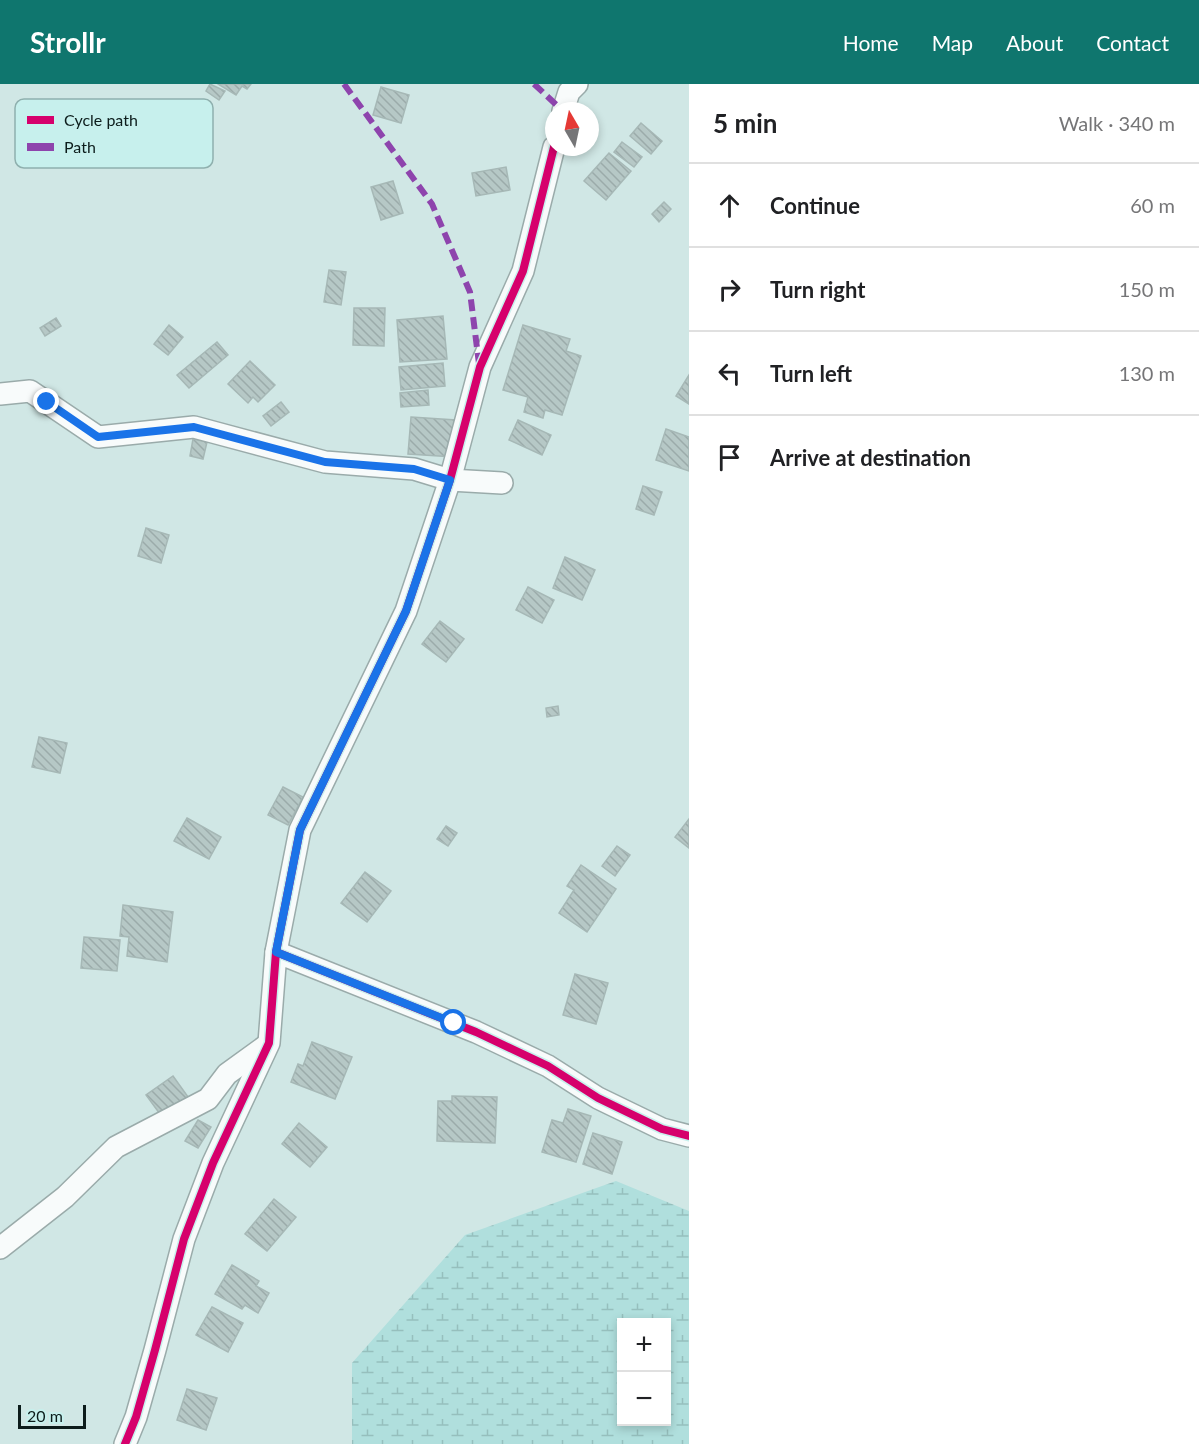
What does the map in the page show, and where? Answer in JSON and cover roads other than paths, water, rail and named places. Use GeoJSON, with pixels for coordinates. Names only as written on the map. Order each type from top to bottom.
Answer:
{"type":"FeatureCollection","features":[{"type":"Feature","properties":{"kind":"street"},"geometry":{"type":"LineString","coordinates":[[566,102],[569,92],[577,84]]}},
{"type":"Feature","properties":{"kind":"street"},"geometry":{"type":"LineString","coordinates":[[125,1444],[136,1417],[184,1239],[213,1163],[269,1043],[276,952],[300,830],[406,611],[450,480],[480,367],[523,271],[552,156]]}},
{"type":"Feature","properties":{"kind":"street"},"geometry":{"type":"LineString","coordinates":[[0,394],[30,391],[98,437],[194,427],[325,462],[414,469],[450,480],[502,483]]}},
{"type":"Feature","properties":{"kind":"street"},"geometry":{"type":"LineString","coordinates":[[276,952],[476,1032],[548,1065],[598,1098],[662,1129],[689,1136]]}},
{"type":"Feature","properties":{"kind":"street"},"geometry":{"type":"LineString","coordinates":[[0,1248],[65,1197],[116,1147],[208,1099],[227,1074],[269,1043]]}},
{"type":"Feature","properties":{"kind":"street"},"geometry":{"type":"LineString","coordinates":[[119,1444],[136,1417]]}}]}
